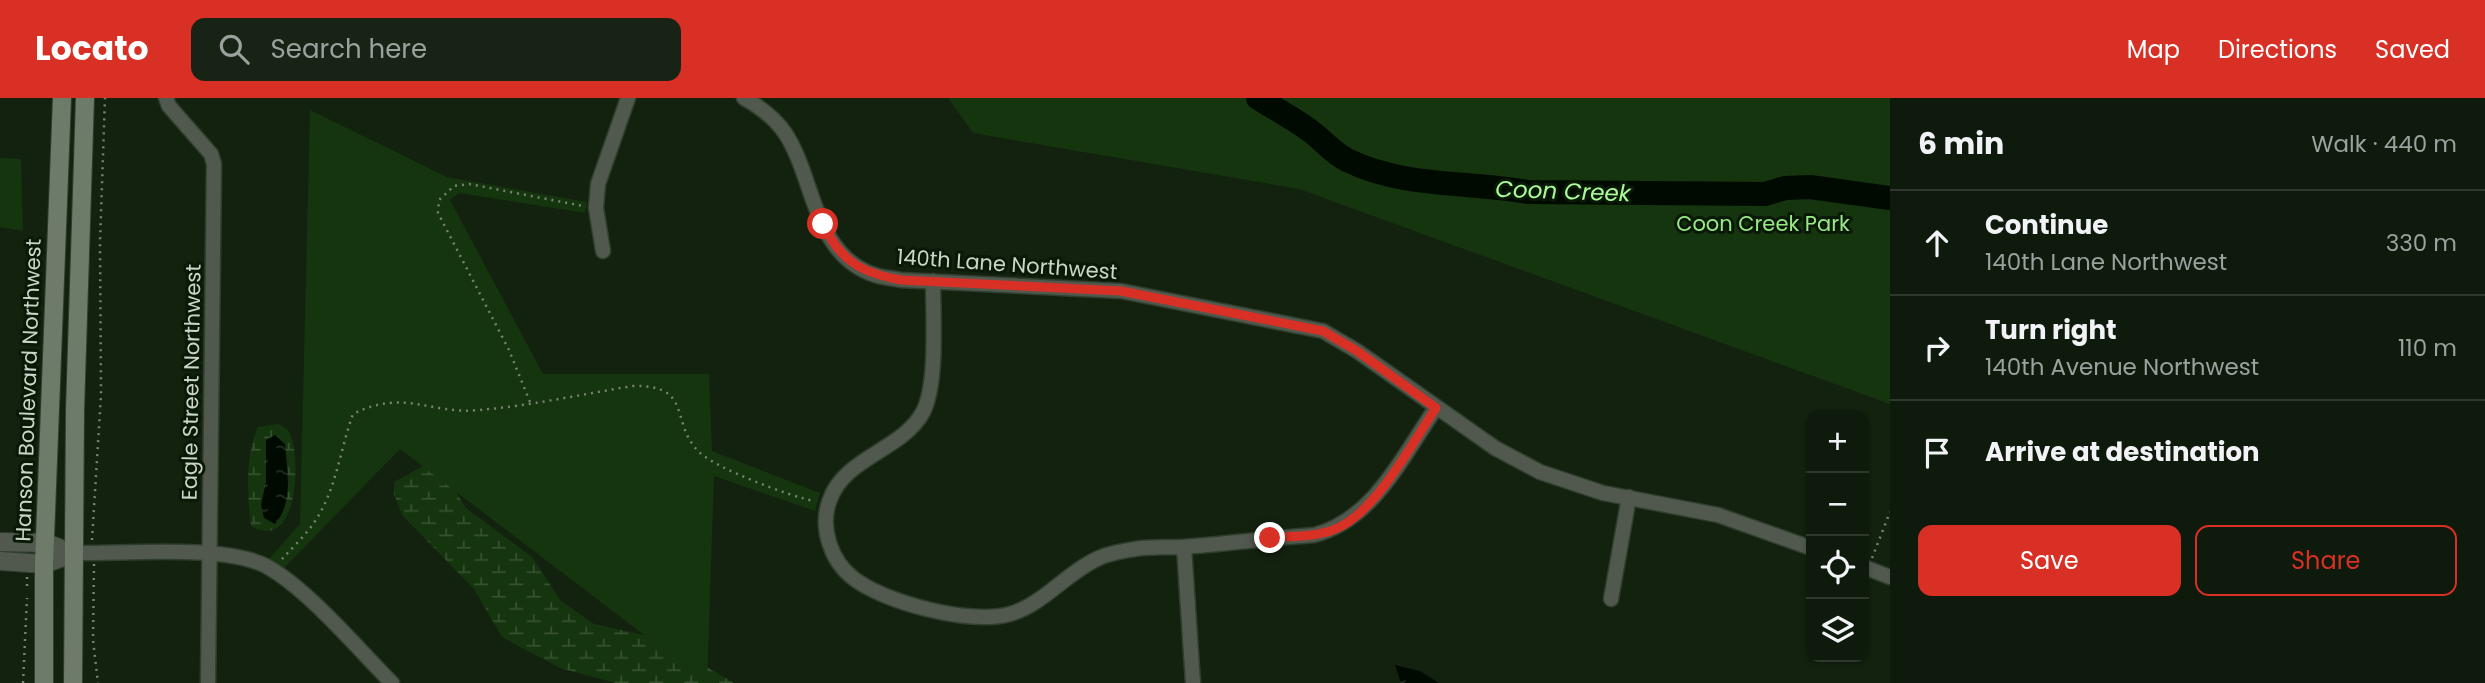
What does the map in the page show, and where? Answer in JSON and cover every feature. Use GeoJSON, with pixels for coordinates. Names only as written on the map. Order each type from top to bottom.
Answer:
{"type":"FeatureCollection","features":[{"type":"Feature","properties":{"kind":"main road","name":"Hanson Boulevard Northwest"},"geometry":{"type":"LineString","coordinates":[[44,683],[44,564],[62,98]]}},
{"type":"Feature","properties":{"kind":"main road"},"geometry":{"type":"LineString","coordinates":[[73,683],[85,98]]}},
{"type":"Feature","properties":{"kind":"street","name":"Eagle Street Northwest"},"geometry":{"type":"LineString","coordinates":[[166,98],[169,106],[211,154],[214,164],[208,683]]}},
{"type":"Feature","properties":{"kind":"street"},"geometry":{"type":"LineString","coordinates":[[603,251],[596,208],[601,170],[628,98]]}},
{"type":"Feature","properties":{"kind":"street","name":"140th Lane Northwest"},"geometry":{"type":"LineString","coordinates":[[744,98],[763,108],[785,133],[833,246],[853,264],[874,275],[933,281],[1121,291],[1323,331],[1357,351],[1495,448],[1540,472],[1568,484],[1718,516],[1806,546]]}},
{"type":"Feature","properties":{"kind":"street"},"geometry":{"type":"LineString","coordinates":[[933,281],[934,345],[923,413],[904,432],[849,471],[837,485],[827,510],[828,540],[839,565],[853,579],[884,595],[930,610],[973,616],[1011,614],[1100,557],[1138,548],[1184,547],[1314,535],[1335,530],[1356,517],[1383,486],[1436,408]]}},
{"type":"Feature","properties":{"kind":"street"},"geometry":{"type":"LineString","coordinates":[[1611,598],[1629,497]]}},
{"type":"Feature","properties":{"kind":"street"},"geometry":{"type":"LineString","coordinates":[[0,542],[46,543],[74,552],[242,557],[266,566],[299,591],[392,683]]}},
{"type":"Feature","properties":{"kind":"street"},"geometry":{"type":"LineString","coordinates":[[1184,547],[1193,683]]}},
{"type":"Feature","properties":{"kind":"street"},"geometry":{"type":"LineString","coordinates":[[0,561],[44,564],[74,552]]}},
{"type":"Feature","properties":{"kind":"street"},"geometry":{"type":"LineString","coordinates":[[1869,569],[1890,577]]}},
{"type":"Feature","properties":{"kind":"path"},"geometry":{"type":"LineString","coordinates":[[92,531],[101,395],[100,242],[105,98]]}},
{"type":"Feature","properties":{"kind":"path"},"geometry":{"type":"LineString","coordinates":[[530,403],[509,350],[438,213],[439,200],[454,186],[469,184],[596,208]]}},
{"type":"Feature","properties":{"kind":"path"},"geometry":{"type":"LineString","coordinates":[[281,559],[320,514],[334,482],[341,448],[354,414],[370,406],[399,401],[476,411],[633,386],[654,386],[666,391],[677,404],[691,441],[709,460],[827,510]]}},
{"type":"Feature","properties":{"kind":"path"},"geometry":{"type":"LineString","coordinates":[[1869,561],[1890,512]]}},
{"type":"Feature","properties":{"kind":"path"},"geometry":{"type":"LineString","coordinates":[[94,573],[93,640],[97,683]]}},
{"type":"Feature","properties":{"kind":"path"},"geometry":{"type":"LineString","coordinates":[[23,683],[27,586]]}},
{"type":"Feature","properties":{"kind":"green space","name":"Coon Creek Park"},"geometry":{"type":"Polygon","coordinates":[[[948,98],[1890,98],[1890,404],[1299,189],[973,133],[948,98]]]}},
{"type":"Feature","properties":{"kind":"green space"},"geometry":{"type":"Polygon","coordinates":[[[310,110],[447,177],[587,202],[585,213],[459,193],[450,200],[543,374],[709,374],[712,451],[820,493],[815,511],[714,476],[707,683],[400,449],[284,568],[269,559],[300,524],[310,110]]]}},
{"type":"Feature","properties":{"kind":"green space"},"geometry":{"type":"Polygon","coordinates":[[[0,158],[21,159],[23,231],[0,227],[0,158]]]}},
{"type":"Feature","properties":{"kind":"green space"},"geometry":{"type":"Polygon","coordinates":[[[278,424],[289,432],[293,445],[295,480],[287,515],[279,526],[267,531],[251,526],[249,463],[258,427],[278,424]]]}},
{"type":"Feature","properties":{"kind":"green space"},"geometry":{"type":"Polygon","coordinates":[[[429,463],[448,479],[466,508],[532,557],[561,601],[594,624],[657,638],[734,683],[616,683],[560,668],[502,637],[474,589],[402,515],[394,494],[394,482],[429,463]]]}},
{"type":"Feature","properties":{"kind":"water"},"geometry":{"type":"Polygon","coordinates":[[[275,435],[285,444],[288,486],[285,506],[275,524],[264,518],[261,505],[266,482],[266,440],[275,435]]]}},
{"type":"Feature","properties":{"kind":"water"},"geometry":{"type":"Polygon","coordinates":[[[1395,665],[1420,671],[1439,683],[1401,683],[1395,665]]]}},
{"type":"Feature","properties":{"kind":"waterway","name":"Coon Creek"},"geometry":{"type":"LineString","coordinates":[[1258,98],[1303,126],[1347,160],[1369,169],[1413,180],[1528,192],[1765,194],[1785,188],[1810,187],[1890,198]]}},
{"type":"Feature","properties":{"kind":"route"},"geometry":{"type":"LineString","coordinates":[[823,224],[833,246],[853,264],[874,275],[901,280],[1121,291],[1323,331],[1357,351],[1436,408],[1383,486],[1356,517],[1335,530],[1314,535],[1270,538]]}}]}
